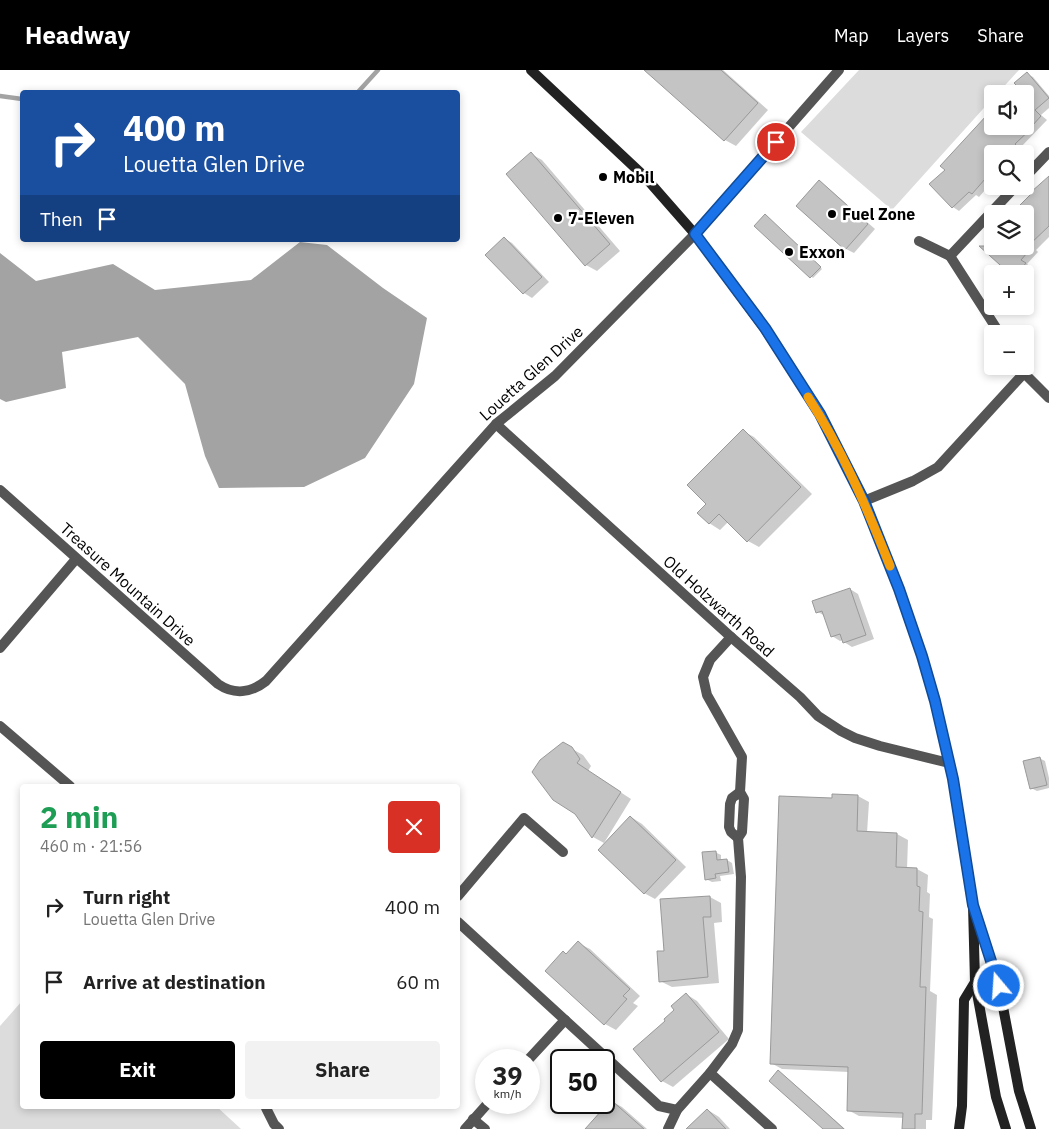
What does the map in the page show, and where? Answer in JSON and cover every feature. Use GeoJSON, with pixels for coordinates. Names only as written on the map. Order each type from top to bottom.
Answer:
{"type":"FeatureCollection","features":[{"type":"Feature","properties":{"kind":"main road"},"geometry":{"type":"LineString","coordinates":[[531,70],[645,177],[695,234],[765,328],[820,414],[864,501],[899,589],[922,656],[950,763],[973,905],[975,982],[993,1079],[1006,1129]]}},
{"type":"Feature","properties":{"kind":"main road"},"geometry":{"type":"LineString","coordinates":[[973,905],[999,986],[1019,1091],[1031,1129]]}},
{"type":"Feature","properties":{"kind":"main road"},"geometry":{"type":"LineString","coordinates":[[959,1129],[962,1106],[964,1000],[975,982]]}},
{"type":"Feature","properties":{"kind":"street","name":"Louetta Glen Drive"},"geometry":{"type":"LineString","coordinates":[[240,692],[259,687],[266,681],[496,424],[555,376],[695,234],[839,70]]}},
{"type":"Feature","properties":{"kind":"street"},"geometry":{"type":"LineString","coordinates":[[1034,168],[1049,152]]}},
{"type":"Feature","properties":{"kind":"street"},"geometry":{"type":"LineString","coordinates":[[950,256],[1008,195]]}},
{"type":"Feature","properties":{"kind":"street"},"geometry":{"type":"LineString","coordinates":[[919,241],[950,256],[994,325]]}},
{"type":"Feature","properties":{"kind":"street"},"geometry":{"type":"LineString","coordinates":[[864,501],[913,481],[938,467],[1017,375]]}},
{"type":"Feature","properties":{"kind":"street"},"geometry":{"type":"LineString","coordinates":[[1028,375],[1049,398]]}},
{"type":"Feature","properties":{"kind":"street","name":"Old Holzwarth Road"},"geometry":{"type":"LineString","coordinates":[[496,424],[731,638],[800,697],[818,716],[855,738],[950,763]]}},
{"type":"Feature","properties":{"kind":"street","name":"Treasure Mountain Drive"},"geometry":{"type":"LineString","coordinates":[[0,490],[218,684],[232,691],[240,692]]}},
{"type":"Feature","properties":{"kind":"street"},"geometry":{"type":"LineString","coordinates":[[0,648],[76,559]]}},
{"type":"Feature","properties":{"kind":"street"},"geometry":{"type":"LineString","coordinates":[[668,1129],[677,1110],[710,1074],[732,1044],[738,1030],[741,877],[738,838],[742,832],[744,799],[740,792],[742,757],[707,695],[704,676],[710,660],[731,638]]}},
{"type":"Feature","properties":{"kind":"street"},"geometry":{"type":"LineString","coordinates":[[0,726],[68,784]]}},
{"type":"Feature","properties":{"kind":"street"},"geometry":{"type":"LineString","coordinates":[[460,894],[524,818],[563,852]]}},
{"type":"Feature","properties":{"kind":"street"},"geometry":{"type":"LineString","coordinates":[[460,924],[659,1106],[677,1110]]}},
{"type":"Feature","properties":{"kind":"street"},"geometry":{"type":"LineString","coordinates":[[538,1049],[565,1020]]}},
{"type":"Feature","properties":{"kind":"street"},"geometry":{"type":"LineString","coordinates":[[710,1074],[772,1129]]}},
{"type":"Feature","properties":{"kind":"street"},"geometry":{"type":"LineString","coordinates":[[266,1109],[274,1124],[279,1129]]}},
{"type":"Feature","properties":{"kind":"street"},"geometry":{"type":"LineString","coordinates":[[465,1129],[478,1114]]}},
{"type":"Feature","properties":{"kind":"street"},"geometry":{"type":"LineString","coordinates":[[474,1119],[484,1129]]}},
{"type":"Feature","properties":{"kind":"shaded area"},"geometry":{"type":"Polygon","coordinates":[[[859,70],[1019,70],[1005,85],[984,85],[984,108],[892,210],[801,132],[859,70]]]}},
{"type":"Feature","properties":{"kind":"shaded area"},"geometry":{"type":"Polygon","coordinates":[[[300,242],[327,245],[383,288],[427,318],[414,384],[365,458],[304,487],[219,488],[205,456],[185,384],[138,337],[62,352],[66,388],[6,402],[0,399],[0,253],[36,281],[113,264],[155,290],[251,280],[300,242]]]}},
{"type":"Feature","properties":{"kind":"shaded area"},"geometry":{"type":"Polygon","coordinates":[[[20,1003],[20,1109],[219,1109],[241,1129],[0,1129],[0,1026],[20,1003]]]}},
{"type":"Feature","properties":{"kind":"building"},"geometry":{"type":"Polygon","coordinates":[[[644,70],[721,70],[758,103],[724,141],[644,70]]]}},
{"type":"Feature","properties":{"kind":"building"},"geometry":{"type":"Polygon","coordinates":[[[1027,72],[1049,98],[1035,110],[1041,116],[1034,124],[1034,85],[1016,85],[1014,83],[1027,72]]]}},
{"type":"Feature","properties":{"kind":"building"},"geometry":{"type":"Polygon","coordinates":[[[984,118],[984,135],[1024,135],[1016,145],[984,145],[984,180],[972,194],[969,192],[952,208],[929,184],[945,170],[940,166],[984,118]]]}},
{"type":"Feature","properties":{"kind":"building"},"geometry":{"type":"Polygon","coordinates":[[[531,152],[610,244],[585,266],[506,174],[531,152]]]}},
{"type":"Feature","properties":{"kind":"building"},"geometry":{"type":"Polygon","coordinates":[[[1049,176],[1049,226],[1034,240],[1034,205],[1020,205],[1030,195],[1034,195],[1034,189],[1049,176]]]}},
{"type":"Feature","properties":{"kind":"building"},"geometry":{"type":"Polygon","coordinates":[[[819,180],[868,224],[845,250],[796,206],[819,180]]]}},
{"type":"Feature","properties":{"kind":"building"},"geometry":{"type":"Polygon","coordinates":[[[765,214],[821,267],[810,278],[754,226],[765,214]]]}},
{"type":"Feature","properties":{"kind":"building"},"geometry":{"type":"Polygon","coordinates":[[[504,237],[542,277],[523,294],[485,255],[504,237]]]}},
{"type":"Feature","properties":{"kind":"building"},"geometry":{"type":"Polygon","coordinates":[[[989,255],[1025,255],[1021,260],[1026,263],[1024,265],[1000,265],[989,255]]]}},
{"type":"Feature","properties":{"kind":"building"},"geometry":{"type":"Polygon","coordinates":[[[743,429],[801,487],[747,542],[719,514],[709,524],[697,513],[706,504],[687,485],[743,429]]]}},
{"type":"Feature","properties":{"kind":"building"},"geometry":{"type":"Polygon","coordinates":[[[850,588],[866,635],[843,643],[840,634],[831,637],[822,611],[816,613],[812,601],[850,588]]]}},
{"type":"Feature","properties":{"kind":"building"},"geometry":{"type":"Polygon","coordinates":[[[563,742],[572,747],[580,759],[577,763],[621,792],[592,838],[575,814],[553,800],[532,772],[540,760],[563,742]]]}},
{"type":"Feature","properties":{"kind":"building"},"geometry":{"type":"Polygon","coordinates":[[[1040,757],[1047,785],[1030,789],[1023,761],[1040,757]]]}},
{"type":"Feature","properties":{"kind":"building"},"geometry":{"type":"Polygon","coordinates":[[[832,794],[858,795],[857,831],[897,833],[896,867],[917,868],[917,886],[920,887],[919,911],[923,912],[920,987],[926,987],[922,1114],[915,1114],[915,1129],[902,1129],[903,1113],[847,1111],[848,1067],[770,1064],[779,796],[832,798],[832,794]]]}},
{"type":"Feature","properties":{"kind":"building"},"geometry":{"type":"Polygon","coordinates":[[[630,816],[676,860],[644,894],[598,850],[630,816]]]}},
{"type":"Feature","properties":{"kind":"building"},"geometry":{"type":"Polygon","coordinates":[[[716,851],[717,860],[727,859],[729,872],[715,874],[716,878],[705,880],[702,852],[716,851]]]}},
{"type":"Feature","properties":{"kind":"building"},"geometry":{"type":"Polygon","coordinates":[[[710,896],[711,917],[703,917],[708,977],[659,982],[657,951],[664,951],[660,899],[710,896]]]}},
{"type":"Feature","properties":{"kind":"building"},"geometry":{"type":"Polygon","coordinates":[[[578,941],[630,989],[623,996],[627,999],[604,1025],[545,971],[563,951],[566,954],[578,941]]]}},
{"type":"Feature","properties":{"kind":"building"},"geometry":{"type":"Polygon","coordinates":[[[686,993],[719,1032],[661,1082],[633,1049],[665,1021],[664,1019],[674,1010],[671,1006],[686,993]]]}},
{"type":"Feature","properties":{"kind":"building"},"geometry":{"type":"Polygon","coordinates":[[[778,1070],[844,1129],[823,1129],[769,1081],[778,1070]]]}},
{"type":"Feature","properties":{"kind":"building"},"geometry":{"type":"Polygon","coordinates":[[[615,1104],[644,1129],[585,1129],[598,1114],[615,1114],[615,1104]]]}},
{"type":"Feature","properties":{"kind":"building"},"geometry":{"type":"Polygon","coordinates":[[[707,1109],[726,1129],[686,1129],[707,1109]]]}},
{"type":"Feature","properties":{"kind":"waterway"},"geometry":{"type":"LineString","coordinates":[[360,90],[378,70]]}},
{"type":"Feature","properties":{"kind":"waterway"},"geometry":{"type":"LineString","coordinates":[[0,96],[20,99]]}},
{"type":"Feature","properties":{"kind":"slow traffic"},"geometry":{"type":"LineString","coordinates":[[808,397],[820,414],[864,501],[890,566]]}},
{"type":"Feature","properties":{"kind":"place","name":"Mobil"},"geometry":{"type":"Point","coordinates":[603,177]}},
{"type":"Feature","properties":{"kind":"place","name":"Fuel Zone"},"geometry":{"type":"Point","coordinates":[832,214]}},
{"type":"Feature","properties":{"kind":"place","name":"7-Eleven"},"geometry":{"type":"Point","coordinates":[558,218]}},
{"type":"Feature","properties":{"kind":"place","name":"Exxon"},"geometry":{"type":"Point","coordinates":[789,252]}},
{"type":"Feature","properties":{"kind":"route"},"geometry":{"type":"LineString","coordinates":[[776,142],[695,234],[765,328],[820,414],[864,501],[899,589],[935,701],[953,779],[973,905],[999,986]]}}]}
